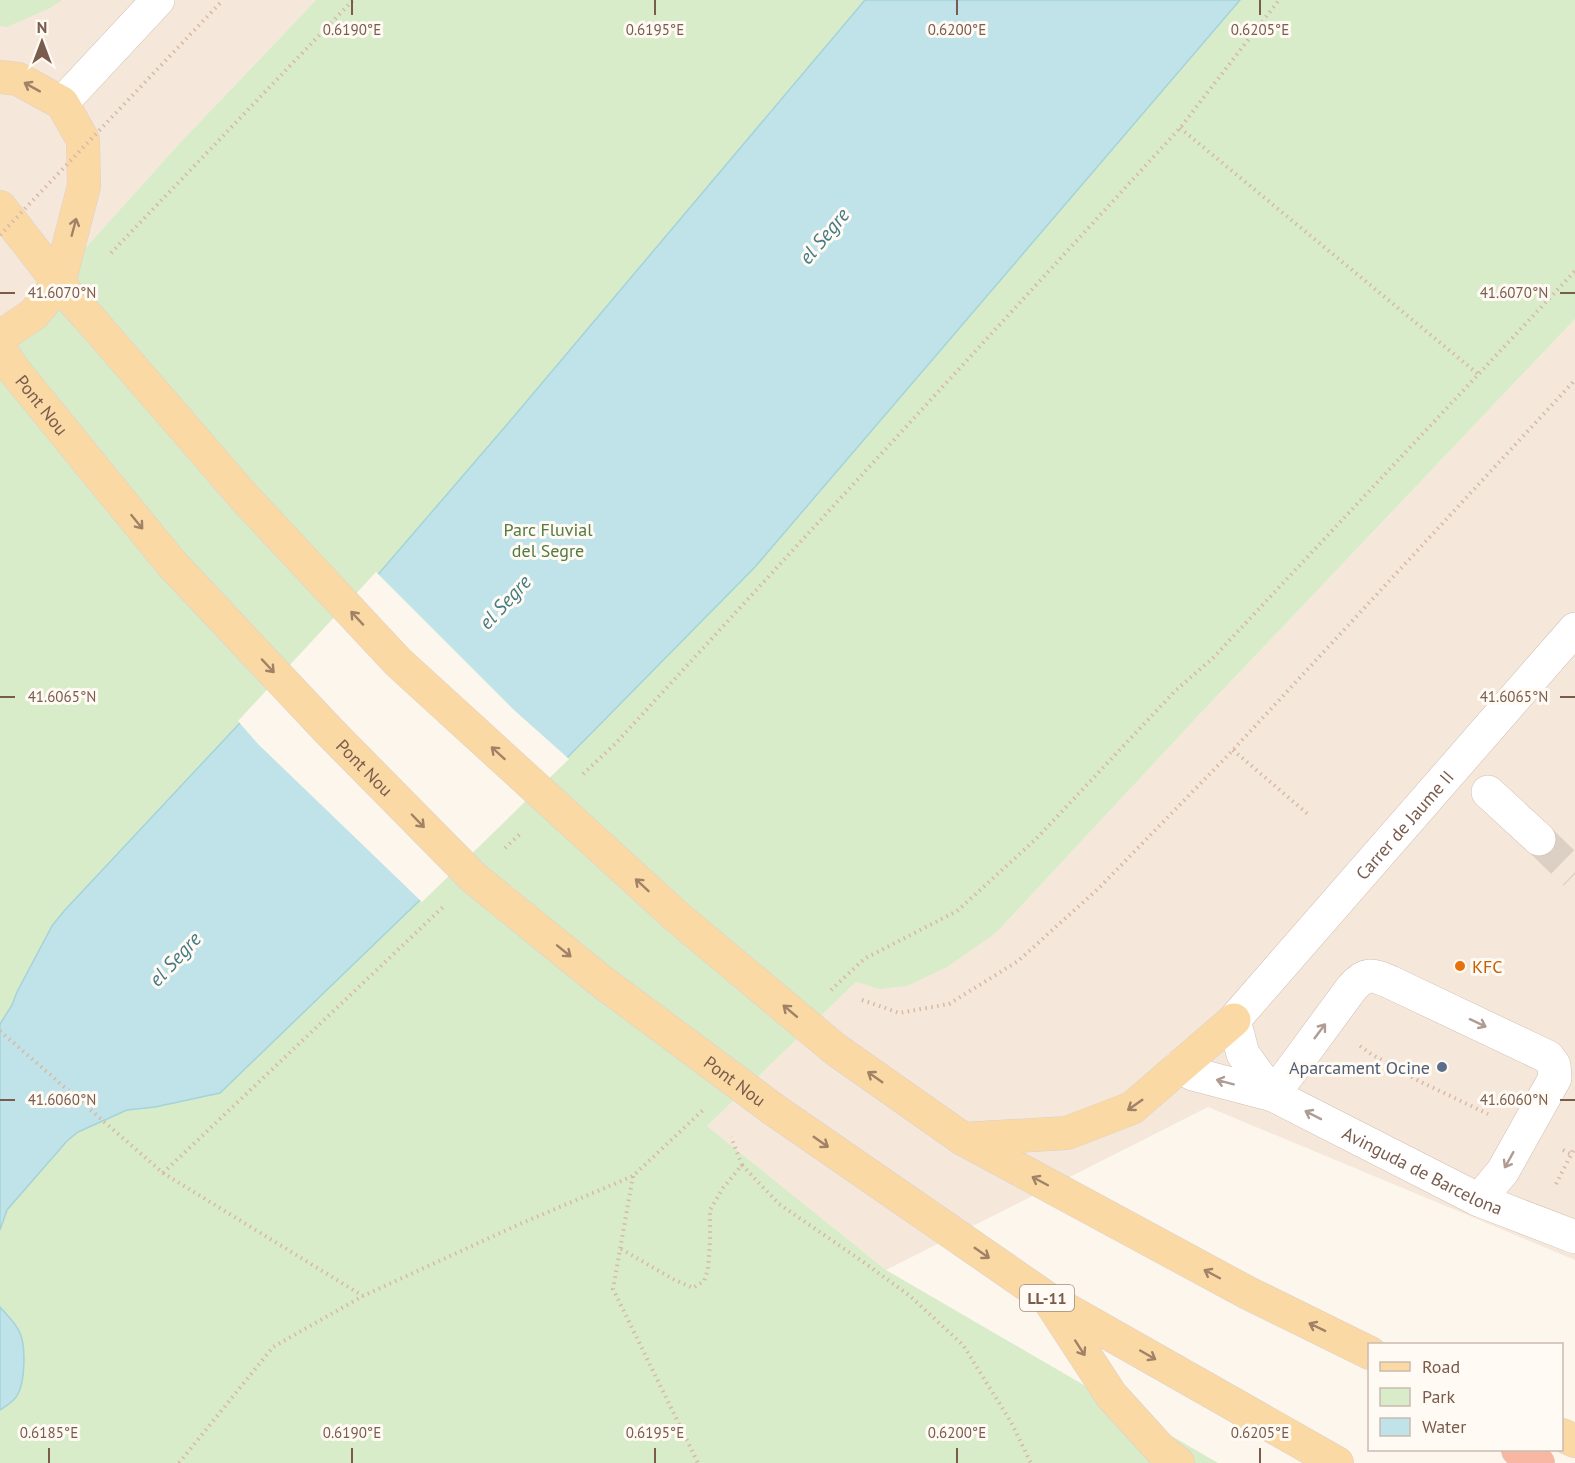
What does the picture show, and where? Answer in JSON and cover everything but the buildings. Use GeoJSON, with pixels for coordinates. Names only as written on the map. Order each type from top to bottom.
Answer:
{"type":"FeatureCollection","features":[{"type":"Feature","properties":{"kind":"highway"},"geometry":{"type":"LineString","coordinates":[[1521,1451],[1538,1463]]}},
{"type":"Feature","properties":{"kind":"main road"},"geometry":{"type":"LineString","coordinates":[[0,77],[18,79],[62,103],[83,140],[84,186],[73,300]]}},
{"type":"Feature","properties":{"kind":"main road"},"geometry":{"type":"LineString","coordinates":[[0,207],[73,300],[244,497],[398,662],[676,916],[835,1048],[963,1139],[1248,1293],[1368,1352]]}},
{"type":"Feature","properties":{"kind":"main road"},"geometry":{"type":"LineString","coordinates":[[0,337],[34,314],[73,300]]}},
{"type":"Feature","properties":{"kind":"main road","name":"Pont Nou"},"geometry":{"type":"LineString","coordinates":[[6,359],[172,564],[329,730],[474,878],[601,981],[773,1109],[1048,1299]]}},
{"type":"Feature","properties":{"kind":"main road"},"geometry":{"type":"LineString","coordinates":[[963,1139],[1067,1132],[1132,1108],[1234,1020]]}},
{"type":"Feature","properties":{"kind":"main road"},"geometry":{"type":"LineString","coordinates":[[1048,1299],[1111,1395],[1161,1450],[1178,1463]]}},
{"type":"Feature","properties":{"kind":"main road","name":"LL-11"},"geometry":{"type":"LineString","coordinates":[[1048,1299],[1337,1463]]}},
{"type":"Feature","properties":{"kind":"street"},"geometry":{"type":"LineString","coordinates":[[62,103],[158,0]]}},
{"type":"Feature","properties":{"kind":"street","name":"Carrer de Jaume II"},"geometry":{"type":"LineString","coordinates":[[1234,1020],[1575,629]]}},
{"type":"Feature","properties":{"kind":"street"},"geometry":{"type":"LineString","coordinates":[[1488,792],[1539,840]]}},
{"type":"Feature","properties":{"kind":"street"},"geometry":{"type":"LineString","coordinates":[[1273,1095],[1360,978],[1368,976],[1376,976],[1548,1057],[1554,1065],[1556,1078],[1503,1171],[1479,1200]]}},
{"type":"Feature","properties":{"kind":"street","name":"Avinguda de Barcelona"},"geometry":{"type":"LineString","coordinates":[[1234,1020],[1244,1054],[1273,1095]]}},
{"type":"Feature","properties":{"kind":"street","name":"Avinguda de Barcelona"},"geometry":{"type":"LineString","coordinates":[[1179,1067],[1193,1074],[1273,1095],[1479,1200],[1575,1237]]}},
{"type":"Feature","properties":{"kind":"path"},"geometry":{"type":"LineString","coordinates":[[0,235],[224,0]]}},
{"type":"Feature","properties":{"kind":"path"},"geometry":{"type":"LineString","coordinates":[[73,300],[353,0]]}},
{"type":"Feature","properties":{"kind":"path"},"geometry":{"type":"LineString","coordinates":[[582,775],[616,743],[1180,128],[1278,0]]}},
{"type":"Feature","properties":{"kind":"path"},"geometry":{"type":"LineString","coordinates":[[1180,128],[1478,375]]}},
{"type":"Feature","properties":{"kind":"path"},"geometry":{"type":"LineString","coordinates":[[830,991],[864,959],[957,911],[1036,840],[1176,690],[1212,659],[1575,271]]}},
{"type":"Feature","properties":{"kind":"path"},"geometry":{"type":"LineString","coordinates":[[862,1000],[899,1013],[949,1004],[1018,961],[1099,888],[1233,750],[1575,380]]}},
{"type":"Feature","properties":{"kind":"path"},"geometry":{"type":"LineString","coordinates":[[1233,750],[1309,815]]}},
{"type":"Feature","properties":{"kind":"path"},"geometry":{"type":"LineString","coordinates":[[505,848],[522,832]]}},
{"type":"Feature","properties":{"kind":"path"},"geometry":{"type":"LineString","coordinates":[[163,1173],[445,905]]}},
{"type":"Feature","properties":{"kind":"path"},"geometry":{"type":"LineString","coordinates":[[1337,1007],[1356,1042],[1371,1054],[1419,1081],[1571,1154]]}},
{"type":"Feature","properties":{"kind":"path"},"geometry":{"type":"LineString","coordinates":[[0,1031],[163,1173],[363,1296]]}},
{"type":"Feature","properties":{"kind":"path"},"geometry":{"type":"LineString","coordinates":[[179,1463],[273,1347],[363,1296],[522,1223],[633,1176],[710,1104]]}},
{"type":"Feature","properties":{"kind":"path"},"geometry":{"type":"LineString","coordinates":[[731,1137],[742,1165],[779,1204],[910,1296],[963,1345],[1011,1422],[1031,1463]]}},
{"type":"Feature","properties":{"kind":"path"},"geometry":{"type":"LineString","coordinates":[[1551,1194],[1575,1147]]}},
{"type":"Feature","properties":{"kind":"path"},"geometry":{"type":"LineString","coordinates":[[621,1249],[675,1280],[693,1287],[704,1281],[708,1270],[710,1210],[723,1188],[742,1165]]}},
{"type":"Feature","properties":{"kind":"path"},"geometry":{"type":"LineString","coordinates":[[633,1176],[613,1289],[698,1463]]}},
{"type":"Feature","properties":{"kind":"shaded area"},"geometry":{"type":"Polygon","coordinates":[[[0,0],[316,0],[178,145],[0,343],[0,0]]]}},
{"type":"Feature","properties":{"kind":"shaded area"},"geometry":{"type":"Polygon","coordinates":[[[1575,319],[1575,1260],[1208,1107],[886,1270],[707,1126],[856,982],[879,989],[997,932],[1197,717],[1575,319]]]}},
{"type":"Feature","properties":{"kind":"green space"},"geometry":{"type":"Polygon","coordinates":[[[0,0],[62,0],[50,8],[7,27],[0,26],[0,0]]]}},
{"type":"Feature","properties":{"kind":"green space","name":"Parc Fluvial del Segre"},"geometry":{"type":"Polygon","coordinates":[[[316,0],[1575,0],[1575,319],[1197,717],[997,932],[947,967],[907,986],[879,989],[856,982],[707,1126],[886,1270],[1218,1463],[0,1463],[0,1410],[7,1405],[24,1364],[13,1322],[0,1307],[0,1230],[7,1210],[53,1157],[0,1118],[0,343],[178,145],[316,0]]]}},
{"type":"Feature","properties":{"kind":"water","name":"el Segre"},"geometry":{"type":"Polygon","coordinates":[[[865,0],[1240,0],[755,567],[558,767],[220,1093],[155,1107],[127,1110],[78,1132],[67,1141],[7,1210],[0,1230],[0,1024],[52,926],[369,585],[865,0]]]}},
{"type":"Feature","properties":{"kind":"water"},"geometry":{"type":"Polygon","coordinates":[[[0,1307],[14,1322],[20,1333],[24,1364],[18,1394],[13,1401],[0,1410],[0,1307]]]}},
{"type":"Feature","properties":{"kind":"pier"},"geometry":{"type":"Polygon","coordinates":[[[376,572],[514,710],[569,759],[422,902],[258,744],[238,721],[376,572]]]}},
{"type":"Feature","properties":{"kind":"tunnel"},"geometry":{"type":"LineString","coordinates":[[1539,839],[1575,874]]}},
{"type":"Feature","properties":{"kind":"place","name":"KFC"},"geometry":{"type":"Point","coordinates":[1460,966]}},
{"type":"Feature","properties":{"kind":"place","name":"Aparcament Ocine"},"geometry":{"type":"Point","coordinates":[1442,1067]}}]}
